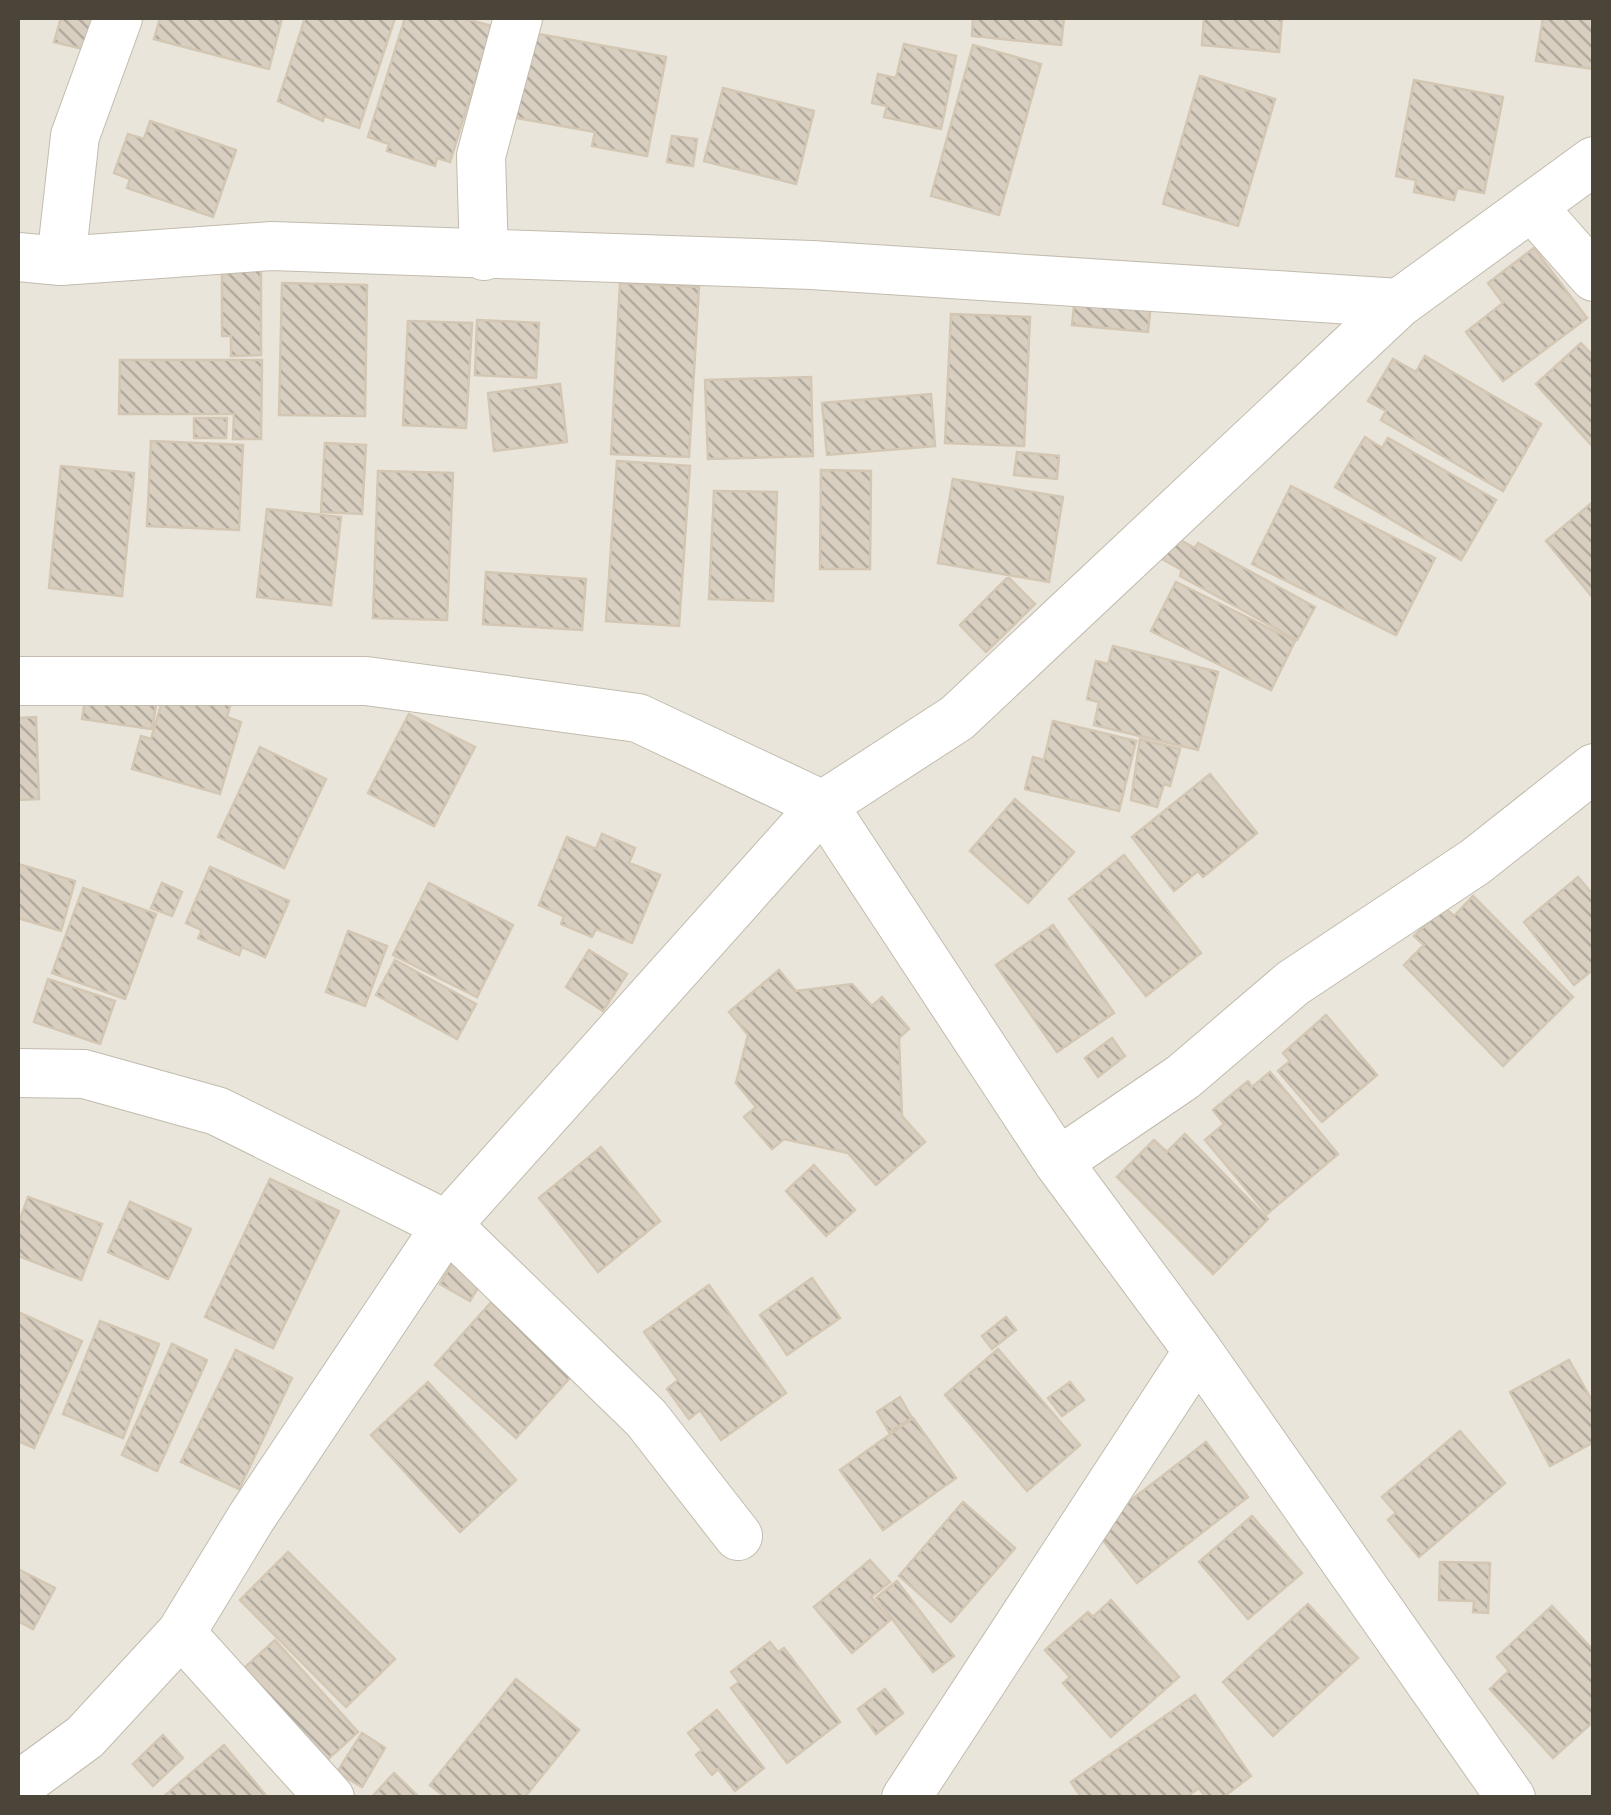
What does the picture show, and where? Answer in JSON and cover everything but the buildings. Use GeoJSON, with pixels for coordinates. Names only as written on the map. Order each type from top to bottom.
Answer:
{"type":"FeatureCollection","features":[{"type":"Feature","properties":{"kind":"street"},"geometry":{"type":"LineString","coordinates":[[118,18],[75,136],[39,259],[272,246],[812,265],[1399,303]]}},
{"type":"Feature","properties":{"kind":"street"},"geometry":{"type":"LineString","coordinates":[[484,256],[481,156],[518,18]]}},
{"type":"Feature","properties":{"kind":"street"},"geometry":{"type":"LineString","coordinates":[[18,1786],[85,1737],[180,1633],[251,1518],[447,1226],[823,805],[957,718],[1399,303],[1594,160]]}},
{"type":"Feature","properties":{"kind":"street"},"geometry":{"type":"LineString","coordinates":[[1532,208],[1594,277]]}},
{"type":"Feature","properties":{"kind":"street"},"geometry":{"type":"LineString","coordinates":[[18,681],[366,682],[638,718],[823,805],[1058,1162],[1198,1351],[1511,1798]]}},
{"type":"Feature","properties":{"kind":"street"},"geometry":{"type":"LineString","coordinates":[[1058,1162],[1183,1076],[1293,982],[1475,862],[1594,768]]}},
{"type":"Feature","properties":{"kind":"street"},"geometry":{"type":"LineString","coordinates":[[18,1073],[84,1074],[218,1111],[447,1226],[646,1418],[738,1536]]}},
{"type":"Feature","properties":{"kind":"street"},"geometry":{"type":"LineString","coordinates":[[906,1798],[1198,1351]]}},
{"type":"Feature","properties":{"kind":"street"},"geometry":{"type":"LineString","coordinates":[[180,1633],[330,1798]]}},
{"type":"Feature","properties":{"kind":"shaded area"},"geometry":{"type":"Polygon","coordinates":[[[18,18],[1593,18],[1593,1797],[18,1797],[18,18]]]}}]}
